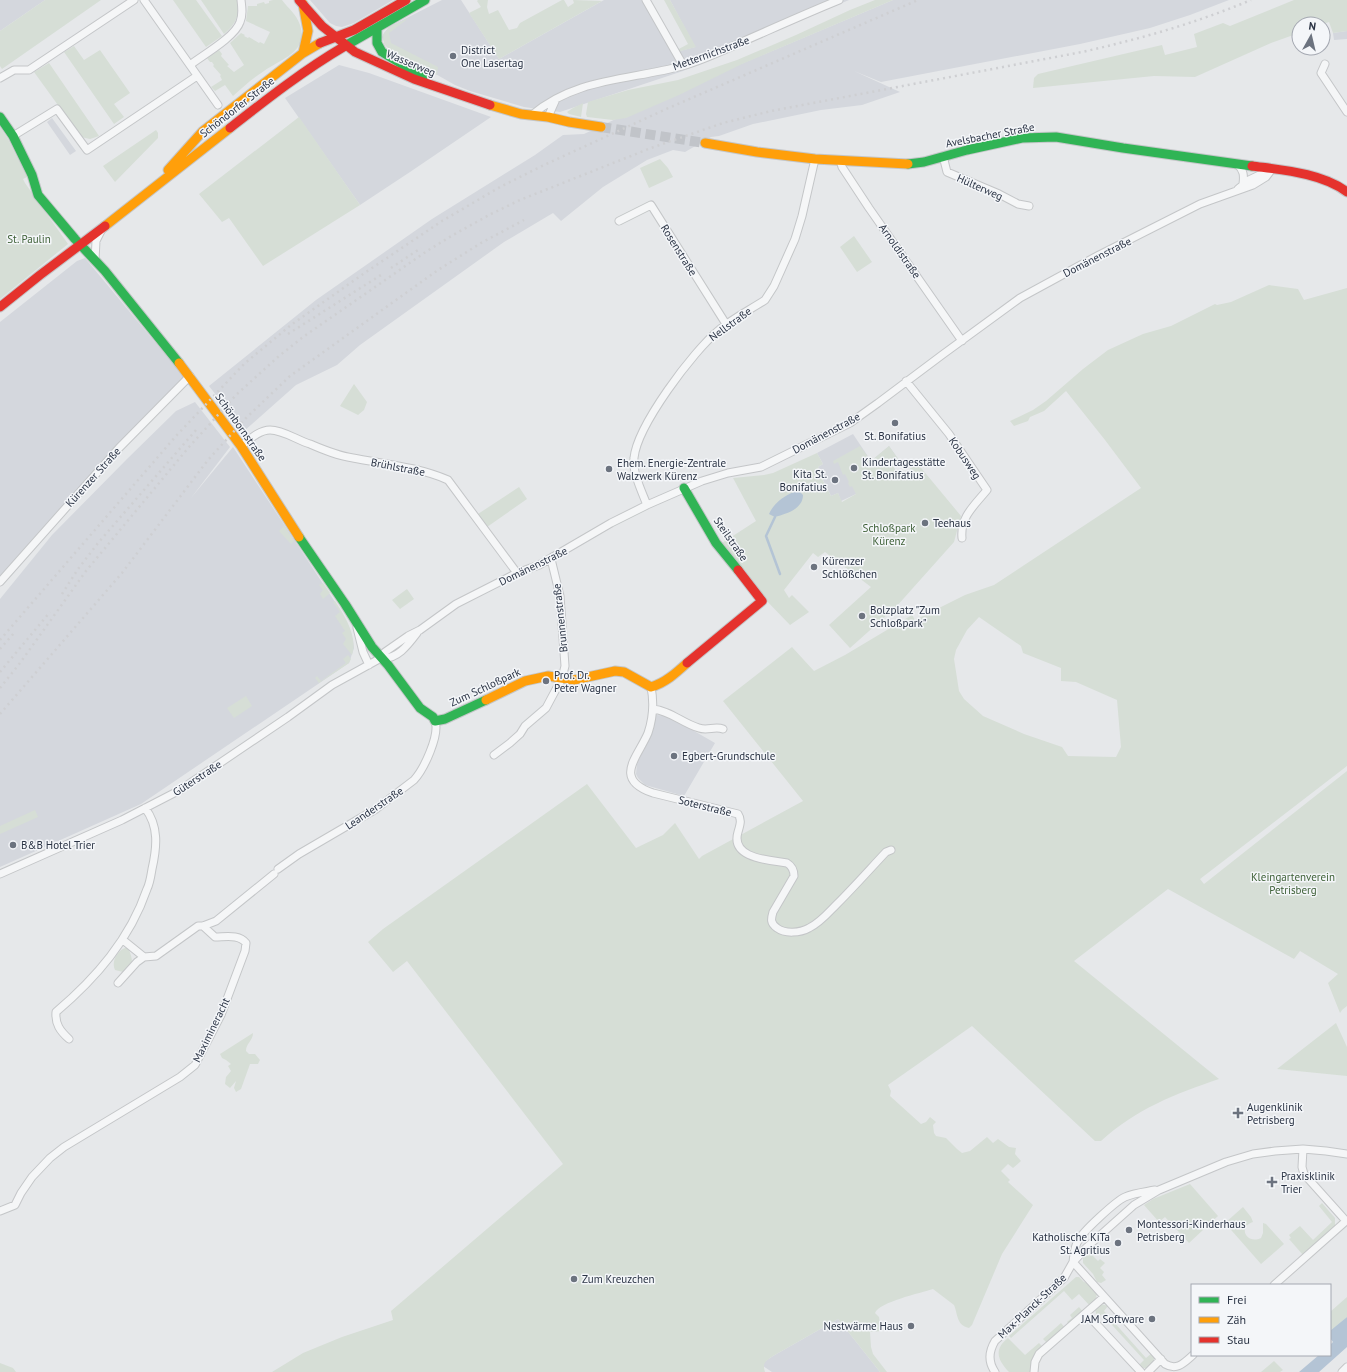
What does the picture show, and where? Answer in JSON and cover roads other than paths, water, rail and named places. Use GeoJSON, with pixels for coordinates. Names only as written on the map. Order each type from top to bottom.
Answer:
{"type":"FeatureCollection","features":[{"type":"Feature","properties":{"kind":"main road","name":"Schöndorfer Straße"},"geometry":{"type":"LineString","coordinates":[[146,193],[203,131],[303,53],[317,44],[354,30],[406,0]]}},
{"type":"Feature","properties":{"kind":"main road","name":"Schöndorfer Straße"},"geometry":{"type":"LineString","coordinates":[[0,307],[101,230],[146,193],[289,82],[324,58],[425,0]]}},
{"type":"Feature","properties":{"kind":"main road","name":"Wasserweg"},"geometry":{"type":"LineString","coordinates":[[301,2],[322,26],[355,52],[414,79],[506,110],[532,115]]}},
{"type":"Feature","properties":{"kind":"main road"},"geometry":{"type":"LineString","coordinates":[[301,2],[308,31],[303,53]]}},
{"type":"Feature","properties":{"kind":"main road"},"geometry":{"type":"LineString","coordinates":[[377,28],[376,43],[382,52],[445,90]]}},
{"type":"Feature","properties":{"kind":"main road"},"geometry":{"type":"LineString","coordinates":[[532,115],[601,128]]}},
{"type":"Feature","properties":{"kind":"main road","name":"Schönbornstraße"},"geometry":{"type":"LineString","coordinates":[[0,117],[13,136],[32,175],[38,195],[74,239],[95,260],[190,376],[241,446],[279,507],[372,647],[381,658]]}},
{"type":"Feature","properties":{"kind":"main road"},"geometry":{"type":"LineString","coordinates":[[203,131],[203,138],[206,142],[211,143]]}},
{"type":"Feature","properties":{"kind":"main road","name":"Avelsbacher Straße"},"geometry":{"type":"LineString","coordinates":[[705,143],[757,152],[815,159],[907,164],[924,162],[943,156],[1022,138],[1046,136],[1287,171],[1321,179],[1334,184],[1347,192]]}},
{"type":"Feature","properties":{"kind":"main road","name":"Steilstraße"},"geometry":{"type":"LineString","coordinates":[[651,687],[659,685],[667,680],[762,602],[716,542],[684,488]]}},
{"type":"Feature","properties":{"kind":"main road"},"geometry":{"type":"LineString","coordinates":[[381,658],[388,665],[420,708],[434,717],[435,721]]}},
{"type":"Feature","properties":{"kind":"main road","name":"Zum Schloßpark"},"geometry":{"type":"LineString","coordinates":[[435,721],[445,719],[525,681],[548,676],[574,680],[615,671],[624,672],[635,676],[651,687]]}},
{"type":"Feature","properties":{"kind":"street"},"geometry":{"type":"LineString","coordinates":[[0,78],[14,70],[29,70],[134,0]]}},
{"type":"Feature","properties":{"kind":"street"},"geometry":{"type":"LineString","coordinates":[[154,0],[146,2],[218,105]]}},
{"type":"Feature","properties":{"kind":"street"},"geometry":{"type":"LineString","coordinates":[[190,64],[232,35],[240,23],[243,10],[241,0]]}},
{"type":"Feature","properties":{"kind":"street"},"geometry":{"type":"LineString","coordinates":[[646,0],[683,66]]}},
{"type":"Feature","properties":{"kind":"street","name":"Metternichstraße"},"geometry":{"type":"LineString","coordinates":[[532,115],[543,106],[571,91],[586,86],[683,66],[839,0]]}},
{"type":"Feature","properties":{"kind":"street"},"geometry":{"type":"LineString","coordinates":[[1325,64],[1321,73],[1347,112]]}},
{"type":"Feature","properties":{"kind":"street"},"geometry":{"type":"LineString","coordinates":[[13,136],[57,109],[87,150],[197,76]]}},
{"type":"Feature","properties":{"kind":"street"},"geometry":{"type":"LineString","coordinates":[[548,117],[556,99]]}},
{"type":"Feature","properties":{"kind":"street","name":"Hülterweg"},"geometry":{"type":"LineString","coordinates":[[943,156],[947,172],[999,194],[1018,204],[1029,206]]}},
{"type":"Feature","properties":{"kind":"street","name":"Nellstraße"},"geometry":{"type":"LineString","coordinates":[[647,505],[634,468],[634,459],[638,441],[656,408],[697,351],[726,324],[765,300],[774,286],[800,222],[815,159]]}},
{"type":"Feature","properties":{"kind":"street","name":"Arnoldistraße"},"geometry":{"type":"LineString","coordinates":[[840,160],[842,167],[869,208],[962,341]]}},
{"type":"Feature","properties":{"kind":"street"},"geometry":{"type":"LineString","coordinates":[[1235,163],[1241,167],[1243,171],[1243,184]]}},
{"type":"Feature","properties":{"kind":"street","name":"Domänenstraße"},"geometry":{"type":"LineString","coordinates":[[1236,190],[1260,174],[1272,169]]}},
{"type":"Feature","properties":{"kind":"street","name":"Domänenstraße"},"geometry":{"type":"LineString","coordinates":[[381,658],[385,652],[408,636],[420,630],[456,604],[517,573],[551,559],[611,523],[684,488],[728,473],[761,467],[850,423],[878,404],[906,381],[1020,298],[1099,255],[1200,204],[1253,185],[1266,177],[1272,169]]}},
{"type":"Feature","properties":{"kind":"street","name":"Rosenstraße"},"geometry":{"type":"LineString","coordinates":[[619,221],[651,205],[726,324]]}},
{"type":"Feature","properties":{"kind":"street"},"geometry":{"type":"LineString","coordinates":[[95,260],[96,241],[101,230]]}},
{"type":"Feature","properties":{"kind":"street","name":"Kürenzer Straße"},"geometry":{"type":"LineString","coordinates":[[0,582],[119,448],[190,376]]}},
{"type":"Feature","properties":{"kind":"street","name":"Kobusweg"},"geometry":{"type":"LineString","coordinates":[[906,381],[949,434],[987,490],[965,518],[961,529],[962,538]]}},
{"type":"Feature","properties":{"kind":"street","name":"Brühlstraße"},"geometry":{"type":"LineString","coordinates":[[241,446],[259,433],[270,430],[277,431],[329,452],[352,458],[400,466],[432,474],[448,480],[517,573]]}},
{"type":"Feature","properties":{"kind":"street","name":"Brunnenstraße"},"geometry":{"type":"LineString","coordinates":[[551,559],[560,596],[565,666],[562,678]]}},
{"type":"Feature","properties":{"kind":"street","name":"Schönbornstraße"},"geometry":{"type":"LineString","coordinates":[[354,618],[363,652],[369,665]]}},
{"type":"Feature","properties":{"kind":"street","name":"Güterstraße"},"geometry":{"type":"LineString","coordinates":[[0,874],[122,820],[180,790],[288,717],[332,685],[381,658]]}},
{"type":"Feature","properties":{"kind":"street"},"geometry":{"type":"LineString","coordinates":[[494,755],[520,734],[525,726],[546,708],[549,699],[562,678]]}},
{"type":"Feature","properties":{"kind":"street","name":"Soterstraße"},"geometry":{"type":"LineString","coordinates":[[651,687],[654,699],[653,709],[647,735],[632,762],[631,772],[634,781],[640,788],[653,793],[738,814],[741,818],[741,824],[737,836],[737,842],[738,846],[742,850],[759,859],[787,863],[790,865],[794,871],[794,876],[771,918],[773,925],[778,929],[792,932],[810,928],[832,910],[886,852],[891,850]]}},
{"type":"Feature","properties":{"kind":"street"},"geometry":{"type":"LineString","coordinates":[[653,709],[669,712],[699,728],[710,730],[719,728],[723,729]]}},
{"type":"Feature","properties":{"kind":"street","name":"Leanderstraße"},"geometry":{"type":"LineString","coordinates":[[203,926],[216,921],[299,854],[376,809],[414,780],[427,761],[436,728],[435,721]]}},
{"type":"Feature","properties":{"kind":"street"},"geometry":{"type":"LineString","coordinates":[[68,1039],[56,1023],[56,1012],[94,976],[123,940],[148,889],[155,859],[157,835],[154,823],[145,808]]}},
{"type":"Feature","properties":{"kind":"street"},"geometry":{"type":"LineString","coordinates":[[118,983],[137,962],[144,957],[156,956],[198,926],[203,926]]}},
{"type":"Feature","properties":{"kind":"street","name":"Maximineracht"},"geometry":{"type":"LineString","coordinates":[[0,1211],[15,1205],[32,1177],[46,1162],[64,1147],[180,1077],[195,1065],[221,1015],[245,951],[246,944],[238,937],[215,937],[203,926]]}},
{"type":"Feature","properties":{"kind":"street"},"geometry":{"type":"LineString","coordinates":[[123,940],[144,957]]}},
{"type":"Feature","properties":{"kind":"street"},"geometry":{"type":"LineString","coordinates":[[1275,1284],[1346,1221],[1304,1174],[1302,1167],[1303,1149]]}},
{"type":"Feature","properties":{"kind":"street","name":"Max-Planck-Straße"},"geometry":{"type":"LineString","coordinates":[[995,1372],[992,1366],[990,1350],[995,1340],[1064,1278],[1073,1262],[1086,1246],[1134,1205],[1159,1190],[1239,1158],[1275,1151],[1303,1149],[1347,1154]]}},
{"type":"Feature","properties":{"kind":"street","name":"Max-Planck-Straße"},"geometry":{"type":"LineString","coordinates":[[1073,1262],[1074,1250],[1080,1236],[1122,1198],[1134,1194],[1159,1190]]}},
{"type":"Feature","properties":{"kind":"street"},"geometry":{"type":"LineString","coordinates":[[1073,1262],[1167,1365],[1176,1367],[1180,1366],[1193,1356]]}},
{"type":"Feature","properties":{"kind":"street"},"geometry":{"type":"LineString","coordinates":[[1034,1372],[1035,1362],[1039,1354],[1104,1297]]}},
{"type":"Feature","properties":{"kind":"street"},"geometry":{"type":"LineString","coordinates":[[1086,1313],[1141,1372]]}},
{"type":"Feature","properties":{"kind":"street"},"geometry":{"type":"LineString","coordinates":[[1148,1372],[1161,1359]]}},
{"type":"Feature","properties":{"kind":"street"},"geometry":{"type":"LineString","coordinates":[[1342,1372],[1347,1367]]}},
{"type":"Feature","properties":{"kind":"water"},"geometry":{"type":"Polygon","coordinates":[[[794,492],[800,492],[803,495],[800,504],[797,507],[789,512],[775,517],[769,514],[780,500],[794,492]]]}},
{"type":"Feature","properties":{"kind":"water"},"geometry":{"type":"Polygon","coordinates":[[[1347,1317],[1347,1347],[1319,1372],[1299,1372],[1318,1356],[1331,1356],[1331,1344],[1333,1342],[1331,1339],[1331,1330],[1347,1317]]]}},
{"type":"Feature","properties":{"kind":"waterway"},"geometry":{"type":"LineString","coordinates":[[775,517],[766,536],[780,574]]}},
{"type":"Feature","properties":{"kind":"tunnel"},"geometry":{"type":"LineString","coordinates":[[601,127],[705,143]]}},
{"type":"Feature","properties":{"kind":"railway"},"geometry":{"type":"LineString","coordinates":[[0,640],[176,436],[244,364],[291,325],[366,272],[442,221],[500,187],[542,166],[664,110],[918,0]]}},
{"type":"Feature","properties":{"kind":"railway"},"geometry":{"type":"LineString","coordinates":[[0,688],[20,663],[86,571],[189,447],[236,395],[279,356],[303,337],[427,251],[491,214],[520,200],[651,148],[723,123],[771,111],[1104,47],[1189,23],[1251,0]]}},
{"type":"Feature","properties":{"kind":"railway"},"geometry":{"type":"LineString","coordinates":[[0,714],[122,573],[208,460],[246,418],[290,376],[438,270],[481,243],[524,220]]}},
{"type":"Feature","properties":{"kind":"railway"},"geometry":{"type":"LineString","coordinates":[[391,268],[421,248]]}},
{"type":"Feature","properties":{"kind":"railway"},"geometry":{"type":"LineString","coordinates":[[288,334],[381,275]]}},
{"type":"Feature","properties":{"kind":"railway"},"geometry":{"type":"LineString","coordinates":[[62,594],[78,569],[98,543],[196,430]]}},
{"type":"Feature","properties":{"kind":"railway"},"geometry":{"type":"LineString","coordinates":[[0,672],[50,612]]}},
{"type":"Feature","properties":{"kind":"railway"},"geometry":{"type":"LineString","coordinates":[[0,649],[14,633]]}},
{"type":"Feature","properties":{"kind":"place","name":"District One Lasertag"},"geometry":{"type":"Point","coordinates":[453,56]}},
{"type":"Feature","properties":{"kind":"place","name":"St. Bonifatius"},"geometry":{"type":"Point","coordinates":[895,423]}},
{"type":"Feature","properties":{"kind":"place","name":"Kindertagesstätte St. Bonifatius"},"geometry":{"type":"Point","coordinates":[854,468]}},
{"type":"Feature","properties":{"kind":"place","name":"Ehem. Energie-Zentrale Walzwerk Kürenz"},"geometry":{"type":"Point","coordinates":[609,469]}},
{"type":"Feature","properties":{"kind":"place","name":"Kita St. Bonifatius"},"geometry":{"type":"Point","coordinates":[835,480]}},
{"type":"Feature","properties":{"kind":"place","name":"Teehaus"},"geometry":{"type":"Point","coordinates":[925,523]}},
{"type":"Feature","properties":{"kind":"place","name":"Kürenzer Schlößchen"},"geometry":{"type":"Point","coordinates":[814,567]}},
{"type":"Feature","properties":{"kind":"place","name":"Bolzplatz \"Zum Schloßpark\""},"geometry":{"type":"Point","coordinates":[862,616]}},
{"type":"Feature","properties":{"kind":"place","name":"Prof. Dr. Peter Wagner"},"geometry":{"type":"Point","coordinates":[546,681]}},
{"type":"Feature","properties":{"kind":"place","name":"Egbert-Grundschule"},"geometry":{"type":"Point","coordinates":[674,756]}},
{"type":"Feature","properties":{"kind":"place","name":"B&B Hotel Trier"},"geometry":{"type":"Point","coordinates":[13,845]}},
{"type":"Feature","properties":{"kind":"place","name":"Augenklinik Petrisberg"},"geometry":{"type":"Point","coordinates":[1238,1113]}},
{"type":"Feature","properties":{"kind":"place","name":"Praxisklinik Trier"},"geometry":{"type":"Point","coordinates":[1272,1182]}},
{"type":"Feature","properties":{"kind":"place","name":"Montessori-Kinderhaus Petrisberg"},"geometry":{"type":"Point","coordinates":[1129,1230]}},
{"type":"Feature","properties":{"kind":"place","name":"Katholische KiTa St. Agritius"},"geometry":{"type":"Point","coordinates":[1118,1243]}},
{"type":"Feature","properties":{"kind":"place","name":"Zum Kreuzchen"},"geometry":{"type":"Point","coordinates":[574,1279]}},
{"type":"Feature","properties":{"kind":"place","name":"JAM Software"},"geometry":{"type":"Point","coordinates":[1152,1319]}},
{"type":"Feature","properties":{"kind":"place","name":"Nestwärme Haus"},"geometry":{"type":"Point","coordinates":[911,1326]}},
{"type":"Feature","properties":{"kind":"park label","name":"St. Paulin"},"geometry":{"type":"Point","coordinates":[29,239]}},
{"type":"Feature","properties":{"kind":"park label","name":"Schloßpark Kürenz"},"geometry":{"type":"Point","coordinates":[889,534]}},
{"type":"Feature","properties":{"kind":"park label","name":"Kleingartenverein Petrisberg"},"geometry":{"type":"Point","coordinates":[1293,883]}}]}
